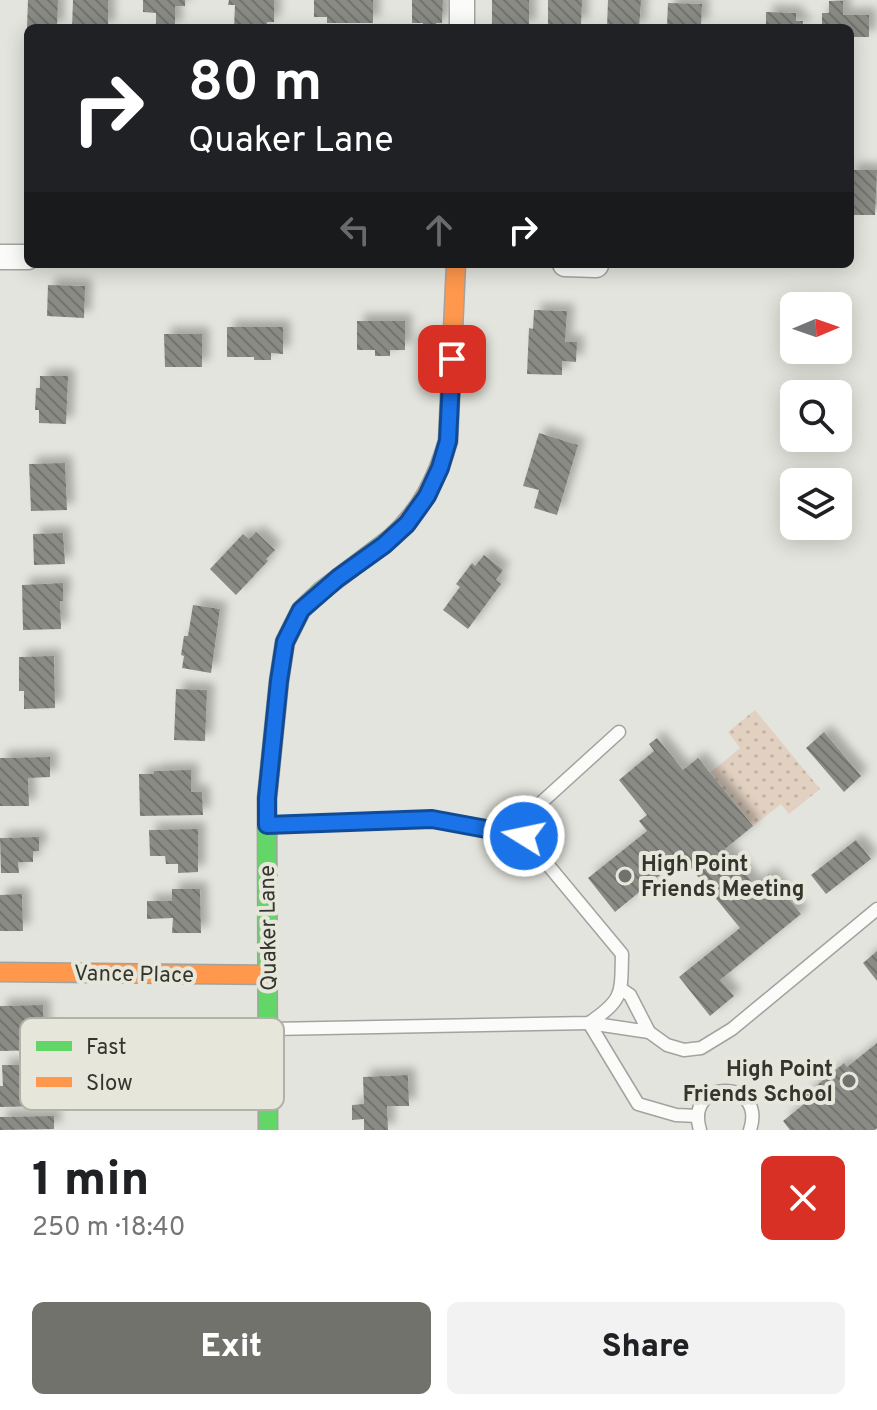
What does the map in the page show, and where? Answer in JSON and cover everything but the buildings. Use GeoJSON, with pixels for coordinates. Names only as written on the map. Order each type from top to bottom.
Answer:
{"type":"FeatureCollection","features":[{"type":"Feature","properties":{"kind":"street"},"geometry":{"type":"LineString","coordinates":[[462,0],[462,24]]}},
{"type":"Feature","properties":{"kind":"street"},"geometry":{"type":"LineString","coordinates":[[0,257],[24,257]]}},
{"type":"Feature","properties":{"kind":"street","name":"Quaker Lane"},"geometry":{"type":"LineString","coordinates":[[268,1018],[267,798],[285,642],[301,610],[407,524],[427,496],[440,468],[448,441],[456,268]]}},
{"type":"Feature","properties":{"kind":"street","name":"Vance Place"},"geometry":{"type":"LineString","coordinates":[[0,972],[268,975]]}},
{"type":"Feature","properties":{"kind":"lane"},"geometry":{"type":"LineString","coordinates":[[524,836],[532,811],[619,732]]}},
{"type":"Feature","properties":{"kind":"lane"},"geometry":{"type":"LineString","coordinates":[[267,825],[432,819],[524,836],[622,954],[621,989],[610,1009],[589,1023]]}},
{"type":"Feature","properties":{"kind":"lane"},"geometry":{"type":"LineString","coordinates":[[621,989],[630,995],[649,1032],[667,1045],[684,1050],[701,1048],[732,1029],[877,909]]}},
{"type":"Feature","properties":{"kind":"lane"},"geometry":{"type":"LineString","coordinates":[[589,1023],[638,1104],[676,1115],[698,1116]]}},
{"type":"Feature","properties":{"kind":"lane"},"geometry":{"type":"LineString","coordinates":[[284,1029],[589,1023],[649,1032]]}},
{"type":"Feature","properties":{"kind":"lane"},"geometry":{"type":"LineString","coordinates":[[700,1130],[698,1116],[702,1104],[708,1096],[724,1090],[734,1091],[748,1102],[753,1119],[750,1130]]}},
{"type":"Feature","properties":{"kind":"shaded area"},"geometry":{"type":"Polygon","coordinates":[[[755,710],[820,789],[789,814],[781,804],[753,826],[710,773],[740,748],[728,732],[755,710]]]}},
{"type":"Feature","properties":{"kind":"traffic: fast"},"geometry":{"type":"LineString","coordinates":[[268,1018],[267,798],[285,642],[301,610],[391,538]]}},
{"type":"Feature","properties":{"kind":"traffic: fast"},"geometry":{"type":"LineString","coordinates":[[268,1110],[268,1130]]}},
{"type":"Feature","properties":{"kind":"traffic: slow"},"geometry":{"type":"LineString","coordinates":[[391,538],[427,494],[448,441],[456,268]]}},
{"type":"Feature","properties":{"kind":"traffic: slow"},"geometry":{"type":"LineString","coordinates":[[0,972],[268,975]]}},
{"type":"Feature","properties":{"kind":"place","name":"High Point Friends Meeting"},"geometry":{"type":"Point","coordinates":[625,876]}},
{"type":"Feature","properties":{"kind":"place","name":"High Point Friends School"},"geometry":{"type":"Point","coordinates":[849,1081]}},
{"type":"Feature","properties":{"kind":"route"},"geometry":{"type":"LineString","coordinates":[[452,359],[448,441],[427,496],[407,524],[384,545],[321,591],[301,610],[285,642],[267,798],[267,825],[432,819],[524,836]]}}]}
